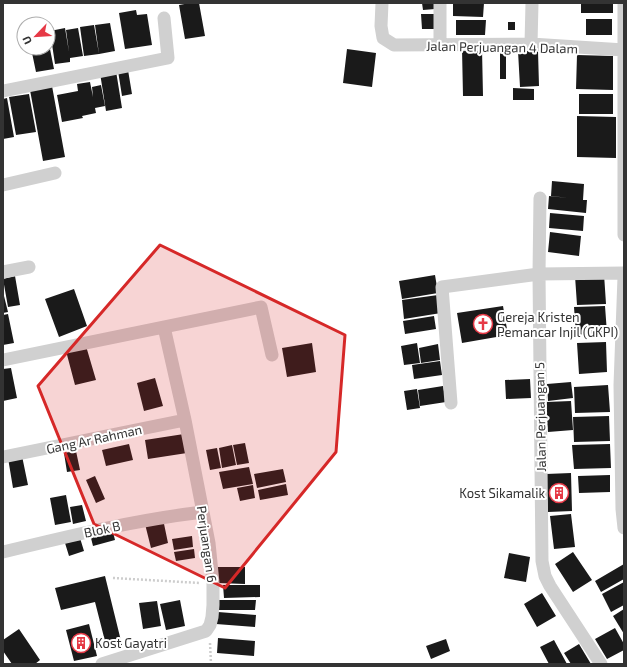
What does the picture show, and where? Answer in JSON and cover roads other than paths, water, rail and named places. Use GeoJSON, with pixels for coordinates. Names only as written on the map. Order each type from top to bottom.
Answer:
{"type":"FeatureCollection","features":[{"type":"Feature","properties":{"kind":"street","name":"Jalan Perjuangan 4 Dalam"},"geometry":{"type":"LineString","coordinates":[[382,3],[381,26],[383,38],[394,45],[440,46],[531,44],[624,50]]}},
{"type":"Feature","properties":{"kind":"street"},"geometry":{"type":"LineString","coordinates":[[440,3],[440,46]]}},
{"type":"Feature","properties":{"kind":"street"},"geometry":{"type":"LineString","coordinates":[[531,44],[532,3]]}},
{"type":"Feature","properties":{"kind":"street"},"geometry":{"type":"LineString","coordinates":[[624,3],[624,235]]}},
{"type":"Feature","properties":{"kind":"street"},"geometry":{"type":"LineString","coordinates":[[3,91],[168,58],[164,18]]}},
{"type":"Feature","properties":{"kind":"street"},"geometry":{"type":"LineString","coordinates":[[3,185],[55,172]]}},
{"type":"Feature","properties":{"kind":"street","name":"Jalan Perjuangan 5"},"geometry":{"type":"LineString","coordinates":[[540,198],[539,274],[542,561],[545,576],[550,586],[600,664]]}},
{"type":"Feature","properties":{"kind":"street"},"geometry":{"type":"LineString","coordinates":[[3,272],[29,267]]}},
{"type":"Feature","properties":{"kind":"street"},"geometry":{"type":"LineString","coordinates":[[451,403],[442,286],[539,274],[624,273]]}},
{"type":"Feature","properties":{"kind":"street"},"geometry":{"type":"LineString","coordinates":[[624,277],[622,385],[622,509],[624,528]]}},
{"type":"Feature","properties":{"kind":"street"},"geometry":{"type":"LineString","coordinates":[[3,360],[261,308],[272,355]]}},
{"type":"Feature","properties":{"kind":"street","name":"Perjuangan 6"},"geometry":{"type":"LineString","coordinates":[[102,664],[206,631],[210,625],[212,617],[213,584],[209,544],[185,420],[164,328]]}},
{"type":"Feature","properties":{"kind":"street","name":"Gang Ar Rahman"},"geometry":{"type":"LineString","coordinates":[[3,457],[185,420]]}},
{"type":"Feature","properties":{"kind":"street","name":"Blok B"},"geometry":{"type":"LineString","coordinates":[[3,552],[113,526],[166,516],[203,512]]}},
{"type":"Feature","properties":{"kind":"place","name":"Gereja Kristen Pemancar Injil (GKPI)"},"geometry":{"type":"Point","coordinates":[483,324]}},
{"type":"Feature","properties":{"kind":"place","name":"Kost Sikamalik"},"geometry":{"type":"Point","coordinates":[559,493]}},
{"type":"Feature","properties":{"kind":"place","name":"Kost Gayatri"},"geometry":{"type":"Point","coordinates":[81,643]}}]}
